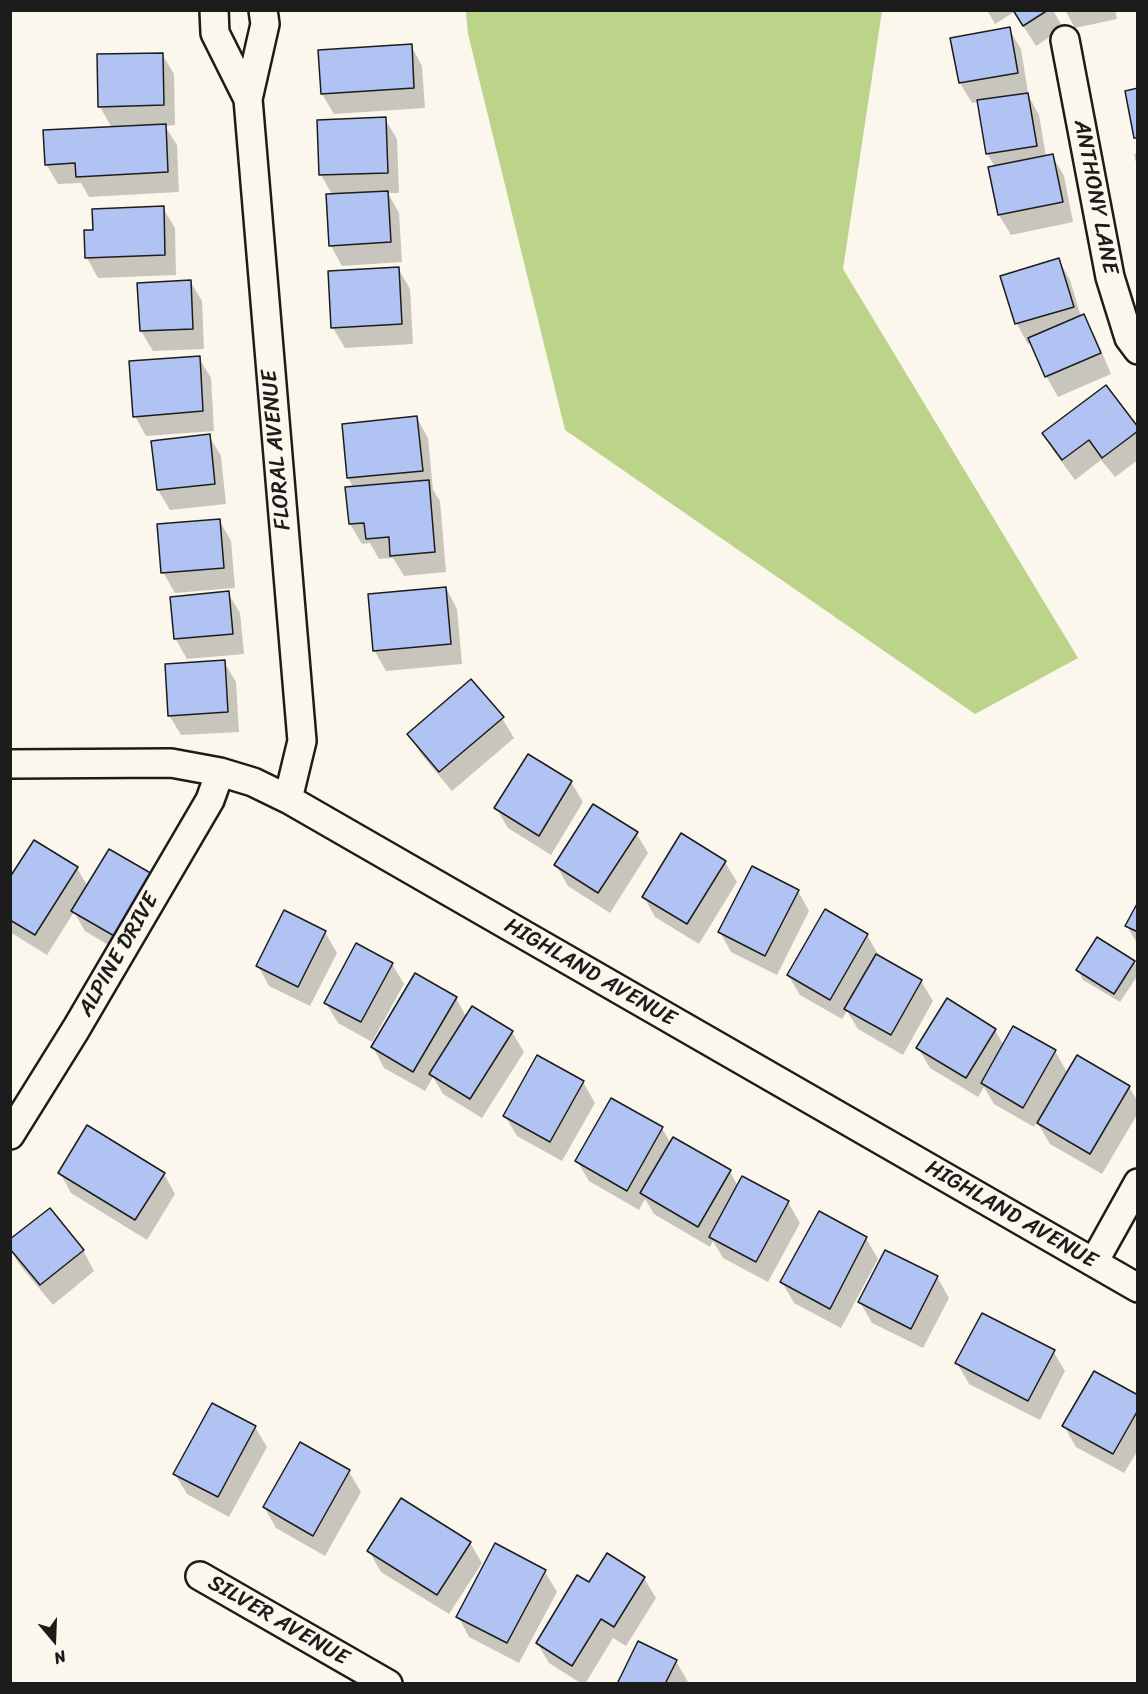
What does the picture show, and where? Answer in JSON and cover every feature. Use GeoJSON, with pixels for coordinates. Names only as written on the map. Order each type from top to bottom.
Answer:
{"type":"FeatureCollection","features":[{"type":"Feature","properties":{"kind":"street","name":"FLORAL AVENUE"},"geometry":{"type":"LineString","coordinates":[[214,10],[214,33],[248,99]]}},
{"type":"Feature","properties":{"kind":"street","name":"FLORAL AVENUE"},"geometry":{"type":"LineString","coordinates":[[263,10],[265,24],[248,99],[302,741],[288,800]]}},
{"type":"Feature","properties":{"kind":"street","name":"ANTHONY LANE"},"geometry":{"type":"LineString","coordinates":[[1065,39],[1110,277],[1129,338],[1137,350]]}},
{"type":"Feature","properties":{"kind":"street","name":"HIGHLAND AVENUE"},"geometry":{"type":"LineString","coordinates":[[10,765],[171,763],[220,772],[253,782],[1137,1287]]}},
{"type":"Feature","properties":{"kind":"street","name":"ALPINE DRIVE"},"geometry":{"type":"LineString","coordinates":[[10,1135],[76,1029],[210,800],[220,772]]}},
{"type":"Feature","properties":{"kind":"street"},"geometry":{"type":"LineString","coordinates":[[1094,1262],[1137,1183]]}},
{"type":"Feature","properties":{"kind":"street","name":"SILVER AVENUE"},"geometry":{"type":"LineString","coordinates":[[200,1576],[388,1683]]}},
{"type":"Feature","properties":{"kind":"green space"},"geometry":{"type":"Polygon","coordinates":[[[466,11],[882,11],[843,269],[1078,658],[975,714],[565,430],[468,34],[466,11]]]}},
{"type":"Feature","properties":{"kind":"building"},"geometry":{"type":"Polygon","coordinates":[[[1013,10],[1048,10],[1023,26],[1013,10]]]}},
{"type":"Feature","properties":{"kind":"building"},"geometry":{"type":"Polygon","coordinates":[[[1010,27],[1018,73],[959,83],[950,38],[1010,27]]]}},
{"type":"Feature","properties":{"kind":"building"},"geometry":{"type":"Polygon","coordinates":[[[412,44],[414,88],[321,94],[318,50],[412,44]]]}},
{"type":"Feature","properties":{"kind":"building"},"geometry":{"type":"Polygon","coordinates":[[[163,53],[164,105],[98,107],[97,54],[163,53]]]}},
{"type":"Feature","properties":{"kind":"building"},"geometry":{"type":"Polygon","coordinates":[[[1138,88],[1138,138],[1134,138],[1125,91],[1138,88]]]}},
{"type":"Feature","properties":{"kind":"building"},"geometry":{"type":"Polygon","coordinates":[[[1028,93],[1037,146],[986,154],[977,100],[1028,93]]]}},
{"type":"Feature","properties":{"kind":"building"},"geometry":{"type":"Polygon","coordinates":[[[386,117],[388,173],[319,175],[317,120],[386,117]]]}},
{"type":"Feature","properties":{"kind":"building"},"geometry":{"type":"Polygon","coordinates":[[[166,124],[168,172],[76,177],[75,163],[45,165],[43,130],[166,124]]]}},
{"type":"Feature","properties":{"kind":"building"},"geometry":{"type":"Polygon","coordinates":[[[1053,154],[1063,202],[998,215],[988,167],[1053,154]]]}},
{"type":"Feature","properties":{"kind":"building"},"geometry":{"type":"Polygon","coordinates":[[[388,191],[391,242],[329,246],[326,194],[388,191]]]}},
{"type":"Feature","properties":{"kind":"building"},"geometry":{"type":"Polygon","coordinates":[[[164,206],[165,255],[85,258],[84,230],[93,230],[92,209],[164,206]]]}},
{"type":"Feature","properties":{"kind":"building"},"geometry":{"type":"Polygon","coordinates":[[[1059,258],[1074,307],[1015,324],[1000,276],[1059,258]]]}},
{"type":"Feature","properties":{"kind":"building"},"geometry":{"type":"Polygon","coordinates":[[[399,267],[402,324],[331,328],[328,271],[399,267]]]}},
{"type":"Feature","properties":{"kind":"building"},"geometry":{"type":"Polygon","coordinates":[[[191,280],[193,329],[140,331],[137,283],[191,280]]]}},
{"type":"Feature","properties":{"kind":"building"},"geometry":{"type":"Polygon","coordinates":[[[1084,314],[1101,353],[1045,377],[1028,338],[1084,314]]]}},
{"type":"Feature","properties":{"kind":"building"},"geometry":{"type":"Polygon","coordinates":[[[200,356],[203,411],[133,417],[129,361],[200,356]]]}},
{"type":"Feature","properties":{"kind":"building"},"geometry":{"type":"Polygon","coordinates":[[[1106,385],[1138,427],[1138,431],[1102,458],[1089,440],[1062,460],[1042,433],[1106,385]]]}},
{"type":"Feature","properties":{"kind":"building"},"geometry":{"type":"Polygon","coordinates":[[[417,416],[423,471],[347,478],[342,424],[417,416]]]}},
{"type":"Feature","properties":{"kind":"building"},"geometry":{"type":"Polygon","coordinates":[[[210,434],[215,484],[157,490],[151,441],[210,434]]]}},
{"type":"Feature","properties":{"kind":"building"},"geometry":{"type":"Polygon","coordinates":[[[429,480],[435,552],[390,556],[389,537],[366,539],[364,523],[349,524],[345,487],[429,480]]]}},
{"type":"Feature","properties":{"kind":"building"},"geometry":{"type":"Polygon","coordinates":[[[220,519],[224,568],[161,573],[157,524],[220,519]]]}},
{"type":"Feature","properties":{"kind":"building"},"geometry":{"type":"Polygon","coordinates":[[[446,587],[451,644],[373,651],[368,594],[446,587]]]}},
{"type":"Feature","properties":{"kind":"building"},"geometry":{"type":"Polygon","coordinates":[[[229,591],[233,634],[174,639],[170,597],[229,591]]]}},
{"type":"Feature","properties":{"kind":"building"},"geometry":{"type":"Polygon","coordinates":[[[225,660],[228,712],[168,716],[165,664],[225,660]]]}},
{"type":"Feature","properties":{"kind":"building"},"geometry":{"type":"Polygon","coordinates":[[[471,679],[504,717],[439,772],[407,734],[471,679]]]}},
{"type":"Feature","properties":{"kind":"building"},"geometry":{"type":"Polygon","coordinates":[[[528,754],[572,781],[539,836],[494,808],[528,754]]]}},
{"type":"Feature","properties":{"kind":"building"},"geometry":{"type":"Polygon","coordinates":[[[593,804],[638,832],[598,893],[554,865],[593,804]]]}},
{"type":"Feature","properties":{"kind":"building"},"geometry":{"type":"Polygon","coordinates":[[[681,833],[726,861],[687,924],[642,897],[681,833]]]}},
{"type":"Feature","properties":{"kind":"building"},"geometry":{"type":"Polygon","coordinates":[[[34,840],[78,867],[35,935],[10,920],[10,877],[34,840]]]}},
{"type":"Feature","properties":{"kind":"building"},"geometry":{"type":"Polygon","coordinates":[[[109,849],[154,875],[116,937],[71,911],[109,849]]]}},
{"type":"Feature","properties":{"kind":"building"},"geometry":{"type":"Polygon","coordinates":[[[752,866],[799,890],[765,956],[718,932],[752,866]]]}},
{"type":"Feature","properties":{"kind":"building"},"geometry":{"type":"Polygon","coordinates":[[[1138,902],[1138,932],[1125,926],[1138,902]]]}},
{"type":"Feature","properties":{"kind":"building"},"geometry":{"type":"Polygon","coordinates":[[[825,909],[868,934],[830,1000],[787,975],[825,909]]]}},
{"type":"Feature","properties":{"kind":"building"},"geometry":{"type":"Polygon","coordinates":[[[284,910],[326,931],[298,987],[256,966],[284,910]]]}},
{"type":"Feature","properties":{"kind":"building"},"geometry":{"type":"Polygon","coordinates":[[[1097,937],[1135,961],[1114,994],[1076,970],[1097,937]]]}},
{"type":"Feature","properties":{"kind":"building"},"geometry":{"type":"Polygon","coordinates":[[[356,943],[393,963],[361,1022],[324,1003],[356,943]]]}},
{"type":"Feature","properties":{"kind":"building"},"geometry":{"type":"Polygon","coordinates":[[[876,954],[922,980],[891,1035],[844,1009],[876,954]]]}},
{"type":"Feature","properties":{"kind":"building"},"geometry":{"type":"Polygon","coordinates":[[[415,973],[457,997],[413,1072],[371,1047],[415,973]]]}},
{"type":"Feature","properties":{"kind":"building"},"geometry":{"type":"Polygon","coordinates":[[[947,998],[996,1029],[966,1078],[916,1048],[947,998]]]}},
{"type":"Feature","properties":{"kind":"building"},"geometry":{"type":"Polygon","coordinates":[[[472,1006],[513,1031],[470,1099],[429,1074],[472,1006]]]}},
{"type":"Feature","properties":{"kind":"building"},"geometry":{"type":"Polygon","coordinates":[[[1013,1026],[1056,1050],[1023,1108],[981,1083],[1013,1026]]]}},
{"type":"Feature","properties":{"kind":"building"},"geometry":{"type":"Polygon","coordinates":[[[537,1055],[584,1081],[550,1142],[503,1116],[537,1055]]]}},
{"type":"Feature","properties":{"kind":"building"},"geometry":{"type":"Polygon","coordinates":[[[1077,1055],[1130,1086],[1090,1154],[1037,1123],[1077,1055]]]}},
{"type":"Feature","properties":{"kind":"building"},"geometry":{"type":"Polygon","coordinates":[[[611,1098],[663,1127],[627,1191],[575,1161],[611,1098]]]}},
{"type":"Feature","properties":{"kind":"building"},"geometry":{"type":"Polygon","coordinates":[[[87,1125],[165,1173],[135,1220],[58,1173],[87,1125]]]}},
{"type":"Feature","properties":{"kind":"building"},"geometry":{"type":"Polygon","coordinates":[[[673,1137],[731,1170],[698,1227],[640,1193],[673,1137]]]}},
{"type":"Feature","properties":{"kind":"building"},"geometry":{"type":"Polygon","coordinates":[[[742,1176],[789,1201],[756,1262],[709,1237],[742,1176]]]}},
{"type":"Feature","properties":{"kind":"building"},"geometry":{"type":"Polygon","coordinates":[[[50,1208],[84,1250],[40,1285],[10,1249],[10,1239],[50,1208]]]}},
{"type":"Feature","properties":{"kind":"building"},"geometry":{"type":"Polygon","coordinates":[[[819,1211],[867,1237],[830,1309],[780,1282],[819,1211]]]}},
{"type":"Feature","properties":{"kind":"building"},"geometry":{"type":"Polygon","coordinates":[[[885,1250],[938,1276],[911,1329],[858,1302],[885,1250]]]}},
{"type":"Feature","properties":{"kind":"building"},"geometry":{"type":"Polygon","coordinates":[[[982,1313],[1055,1350],[1028,1401],[955,1363],[982,1313]]]}},
{"type":"Feature","properties":{"kind":"building"},"geometry":{"type":"Polygon","coordinates":[[[1094,1371],[1138,1395],[1138,1410],[1113,1454],[1062,1426],[1094,1371]]]}},
{"type":"Feature","properties":{"kind":"building"},"geometry":{"type":"Polygon","coordinates":[[[212,1403],[256,1426],[218,1497],[173,1474],[212,1403]]]}},
{"type":"Feature","properties":{"kind":"building"},"geometry":{"type":"Polygon","coordinates":[[[300,1442],[350,1470],[313,1536],[263,1507],[300,1442]]]}},
{"type":"Feature","properties":{"kind":"building"},"geometry":{"type":"Polygon","coordinates":[[[401,1498],[471,1542],[437,1595],[367,1551],[401,1498]]]}},
{"type":"Feature","properties":{"kind":"building"},"geometry":{"type":"Polygon","coordinates":[[[495,1543],[546,1570],[507,1643],[456,1617],[495,1543]]]}},
{"type":"Feature","properties":{"kind":"building"},"geometry":{"type":"Polygon","coordinates":[[[607,1553],[645,1577],[614,1627],[601,1619],[572,1666],[536,1643],[577,1575],[589,1582],[607,1553]]]}},
{"type":"Feature","properties":{"kind":"building"},"geometry":{"type":"Polygon","coordinates":[[[638,1641],[677,1660],[665,1684],[617,1684],[638,1641]]]}}]}
